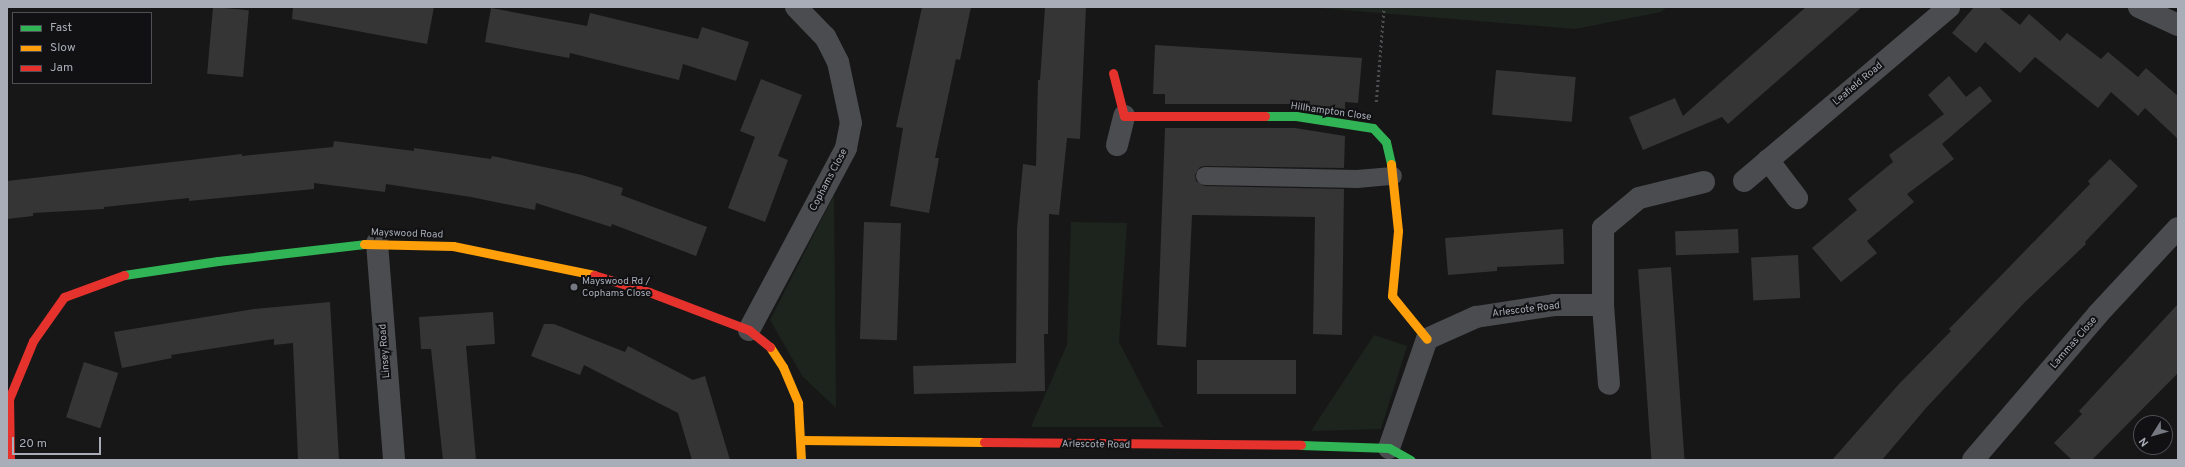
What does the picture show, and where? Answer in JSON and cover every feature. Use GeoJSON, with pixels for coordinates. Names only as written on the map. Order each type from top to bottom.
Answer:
{"type":"FeatureCollection","features":[{"type":"Feature","properties":{"kind":"street","name":"Cophams Close"},"geometry":{"type":"LineString","coordinates":[[749,330],[846,148],[851,123],[838,62],[825,37],[796,7]]}},
{"type":"Feature","properties":{"kind":"street","name":"Leafield Road"},"geometry":{"type":"LineString","coordinates":[[1744,181],[1949,7]]}},
{"type":"Feature","properties":{"kind":"street"},"geometry":{"type":"LineString","coordinates":[[2139,7],[2178,24]]}},
{"type":"Feature","properties":{"kind":"street"},"geometry":{"type":"LineString","coordinates":[[1113,73],[1124,116],[1117,146]]}},
{"type":"Feature","properties":{"kind":"street","name":"Hillhampton Close"},"geometry":{"type":"LineString","coordinates":[[1124,116],[1296,116],[1374,128],[1386,142],[1392,176],[1398,231],[1392,296],[1427,339]]}},
{"type":"Feature","properties":{"kind":"street"},"geometry":{"type":"LineString","coordinates":[[1768,160],[1797,198]]}},
{"type":"Feature","properties":{"kind":"street"},"geometry":{"type":"LineString","coordinates":[[1609,384],[1602,305],[1603,228],[1639,198],[1704,182]]}},
{"type":"Feature","properties":{"kind":"street","name":"Lammas Close"},"geometry":{"type":"LineString","coordinates":[[1973,460],[2098,314],[2178,228]]}},
{"type":"Feature","properties":{"kind":"street","name":"Mayswood Road"},"geometry":{"type":"LineString","coordinates":[[10,460],[9,400],[33,341],[64,297],[124,275],[218,260],[377,243],[453,246],[580,271],[649,292],[749,330],[770,347],[783,367],[798,403],[802,440],[802,460]]}},
{"type":"Feature","properties":{"kind":"street","name":"Linsey Road"},"geometry":{"type":"LineString","coordinates":[[377,243],[394,460]]}},
{"type":"Feature","properties":{"kind":"street","name":"Arlescote Road"},"geometry":{"type":"LineString","coordinates":[[1427,339],[1476,317],[1554,305],[1602,305]]}},
{"type":"Feature","properties":{"kind":"street"},"geometry":{"type":"LineString","coordinates":[[1389,448],[1427,339]]}},
{"type":"Feature","properties":{"kind":"street","name":"Arlescote Road"},"geometry":{"type":"LineString","coordinates":[[802,440],[1300,445],[1389,448],[1410,460]]}},
{"type":"Feature","properties":{"kind":"lane"},"geometry":{"type":"LineString","coordinates":[[1205,176],[1357,179],[1392,176]]}},
{"type":"Feature","properties":{"kind":"path"},"geometry":{"type":"LineString","coordinates":[[1374,128],[1384,7]]}},
{"type":"Feature","properties":{"kind":"shaded area"},"geometry":{"type":"Polygon","coordinates":[[[1307,7],[1667,7],[1661,12],[1575,29],[1307,7]]]}},
{"type":"Feature","properties":{"kind":"shaded area"},"geometry":{"type":"Polygon","coordinates":[[[834,195],[836,408],[803,377],[770,320],[834,195]]]}},
{"type":"Feature","properties":{"kind":"shaded area"},"geometry":{"type":"Polygon","coordinates":[[[1071,222],[1127,223],[1119,342],[1163,427],[1031,427],[1067,345],[1071,222]]]}},
{"type":"Feature","properties":{"kind":"shaded area"},"geometry":{"type":"Polygon","coordinates":[[[1374,335],[1407,346],[1381,429],[1311,431],[1374,335]]]}},
{"type":"Feature","properties":{"kind":"building"},"geometry":{"type":"Polygon","coordinates":[[[213,7],[249,10],[243,77],[207,74],[213,7]]]}},
{"type":"Feature","properties":{"kind":"building"},"geometry":{"type":"Polygon","coordinates":[[[293,7],[434,7],[427,44],[292,19],[293,7]]]}},
{"type":"Feature","properties":{"kind":"building"},"geometry":{"type":"Polygon","coordinates":[[[922,7],[971,7],[960,60],[956,59],[935,158],[939,158],[929,213],[890,206],[903,128],[896,127],[922,7]]]}},
{"type":"Feature","properties":{"kind":"building"},"geometry":{"type":"Polygon","coordinates":[[[1045,7],[1086,7],[1080,139],[1067,138],[1059,215],[1049,214],[1048,334],[1044,334],[1045,391],[914,394],[913,366],[1016,363],[1017,229],[1023,164],[1036,166],[1038,80],[1040,80],[1045,7]]]}},
{"type":"Feature","properties":{"kind":"building"},"geometry":{"type":"Polygon","coordinates":[[[1806,7],[1862,7],[1728,124],[1722,117],[1643,150],[1629,117],[1675,98],[1683,116],[1806,7]]]}},
{"type":"Feature","properties":{"kind":"building"},"geometry":{"type":"Polygon","coordinates":[[[1974,7],[1998,7],[2020,25],[2029,14],[2060,41],[2067,33],[2101,59],[2108,52],[2138,77],[2146,68],[2178,96],[2178,139],[2145,108],[2138,116],[2111,92],[2098,108],[2035,57],[2020,73],[1985,42],[1976,53],[1952,33],[1974,7]]]}},
{"type":"Feature","properties":{"kind":"building"},"geometry":{"type":"Polygon","coordinates":[[[491,8],[587,26],[590,13],[698,39],[702,27],[749,42],[736,81],[683,64],[679,80],[570,53],[569,58],[485,42],[491,8]]]}},
{"type":"Feature","properties":{"kind":"building"},"geometry":{"type":"Polygon","coordinates":[[[1155,45],[1362,58],[1358,103],[1345,102],[1345,111],[1296,104],[1165,104],[1165,94],[1153,94],[1155,45]]]}},
{"type":"Feature","properties":{"kind":"building"},"geometry":{"type":"Polygon","coordinates":[[[1496,70],[1576,77],[1572,122],[1492,115],[1496,70]]]}},
{"type":"Feature","properties":{"kind":"building"},"geometry":{"type":"Polygon","coordinates":[[[1949,76],[1966,97],[1980,86],[1992,101],[1942,144],[1954,159],[1907,194],[1914,202],[1867,241],[1877,253],[1841,282],[1812,248],[1857,210],[1848,199],[1893,162],[1889,155],[1944,114],[1928,95],[1949,76]]]}},
{"type":"Feature","properties":{"kind":"building"},"geometry":{"type":"Polygon","coordinates":[[[761,79],[802,95],[778,156],[788,160],[765,222],[728,208],[755,137],[740,131],[761,79]]]}},
{"type":"Feature","properties":{"kind":"building"},"geometry":{"type":"Polygon","coordinates":[[[1165,128],[1295,128],[1345,136],[1344,168],[1205,166],[1200,167],[1195,175],[1196,181],[1205,186],[1344,189],[1342,335],[1313,334],[1315,217],[1192,215],[1186,347],[1157,345],[1165,128]]]}},
{"type":"Feature","properties":{"kind":"building"},"geometry":{"type":"Polygon","coordinates":[[[334,141],[414,151],[414,148],[491,159],[492,156],[582,175],[623,188],[621,195],[707,227],[696,256],[612,224],[611,227],[536,203],[535,210],[471,197],[386,184],[385,192],[314,183],[314,189],[189,201],[189,198],[104,207],[104,209],[33,213],[33,216],[7,219],[7,181],[242,154],[242,156],[333,147],[334,141]]]}},
{"type":"Feature","properties":{"kind":"building"},"geometry":{"type":"Polygon","coordinates":[[[2110,159],[2138,186],[2085,242],[2086,244],[2025,302],[1926,408],[1882,460],[1832,460],[1899,384],[1951,331],[1949,329],[2090,184],[2088,181],[2110,159]]]}},
{"type":"Feature","properties":{"kind":"building"},"geometry":{"type":"Polygon","coordinates":[[[864,222],[901,223],[897,340],[860,339],[864,222]]]}},
{"type":"Feature","properties":{"kind":"building"},"geometry":{"type":"Polygon","coordinates":[[[1563,229],[1564,264],[1497,267],[1497,271],[1448,275],[1445,238],[1563,229]]]}},
{"type":"Feature","properties":{"kind":"building"},"geometry":{"type":"Polygon","coordinates":[[[1738,229],[1739,253],[1676,255],[1675,231],[1738,229]]]}},
{"type":"Feature","properties":{"kind":"building"},"geometry":{"type":"Polygon","coordinates":[[[1798,255],[1800,298],[1753,300],[1751,257],[1798,255]]]}},
{"type":"Feature","properties":{"kind":"building"},"geometry":{"type":"Polygon","coordinates":[[[1671,267],[1684,460],[1651,460],[1638,269],[1671,267]]]}},
{"type":"Feature","properties":{"kind":"building"},"geometry":{"type":"Polygon","coordinates":[[[330,302],[339,460],[298,460],[293,343],[274,345],[274,339],[171,355],[172,358],[122,368],[114,332],[254,309],[330,302]]]}},
{"type":"Feature","properties":{"kind":"building"},"geometry":{"type":"Polygon","coordinates":[[[2178,304],[2178,373],[2136,415],[2133,415],[2133,419],[2092,460],[2072,460],[2054,443],[2082,414],[2079,411],[2178,304]]]}},
{"type":"Feature","properties":{"kind":"building"},"geometry":{"type":"Polygon","coordinates":[[[493,312],[495,344],[466,346],[476,460],[443,460],[431,349],[421,349],[419,317],[493,312]]]}},
{"type":"Feature","properties":{"kind":"building"},"geometry":{"type":"Polygon","coordinates":[[[544,324],[554,324],[625,352],[628,346],[693,380],[705,376],[730,460],[692,460],[678,413],[584,365],[580,375],[531,356],[544,324]]]}},
{"type":"Feature","properties":{"kind":"building"},"geometry":{"type":"Polygon","coordinates":[[[1197,360],[1296,360],[1296,394],[1197,394],[1197,360]]]}},
{"type":"Feature","properties":{"kind":"building"},"geometry":{"type":"Polygon","coordinates":[[[84,362],[118,373],[100,428],[66,417],[84,362]]]}},
{"type":"Feature","properties":{"kind":"traffic: fast"},"geometry":{"type":"LineString","coordinates":[[1265,116],[1296,116],[1373,128],[1386,142],[1391,164]]}},
{"type":"Feature","properties":{"kind":"traffic: fast"},"geometry":{"type":"LineString","coordinates":[[124,275],[218,261],[364,244]]}},
{"type":"Feature","properties":{"kind":"traffic: fast"},"geometry":{"type":"LineString","coordinates":[[1301,445],[1389,448],[1411,460]]}},
{"type":"Feature","properties":{"kind":"traffic: slow"},"geometry":{"type":"LineString","coordinates":[[1391,164],[1398,231],[1392,296],[1427,339]]}},
{"type":"Feature","properties":{"kind":"traffic: slow"},"geometry":{"type":"LineString","coordinates":[[364,244],[453,246],[594,275]]}},
{"type":"Feature","properties":{"kind":"traffic: slow"},"geometry":{"type":"LineString","coordinates":[[770,347],[783,367],[798,403],[801,460]]}},
{"type":"Feature","properties":{"kind":"traffic: slow"},"geometry":{"type":"LineString","coordinates":[[802,440],[984,442]]}},
{"type":"Feature","properties":{"kind":"traffic: jam"},"geometry":{"type":"LineString","coordinates":[[1113,73],[1124,116],[1265,116]]}},
{"type":"Feature","properties":{"kind":"traffic: jam"},"geometry":{"type":"LineString","coordinates":[[10,460],[9,399],[33,341],[64,297],[124,275]]}},
{"type":"Feature","properties":{"kind":"traffic: jam"},"geometry":{"type":"LineString","coordinates":[[594,275],[649,292],[749,330],[770,347]]}},
{"type":"Feature","properties":{"kind":"traffic: jam"},"geometry":{"type":"LineString","coordinates":[[984,442],[1301,445]]}},
{"type":"Feature","properties":{"kind":"place","name":"Mayswood Rd / Cophams Close"},"geometry":{"type":"Point","coordinates":[574,287]}}]}
